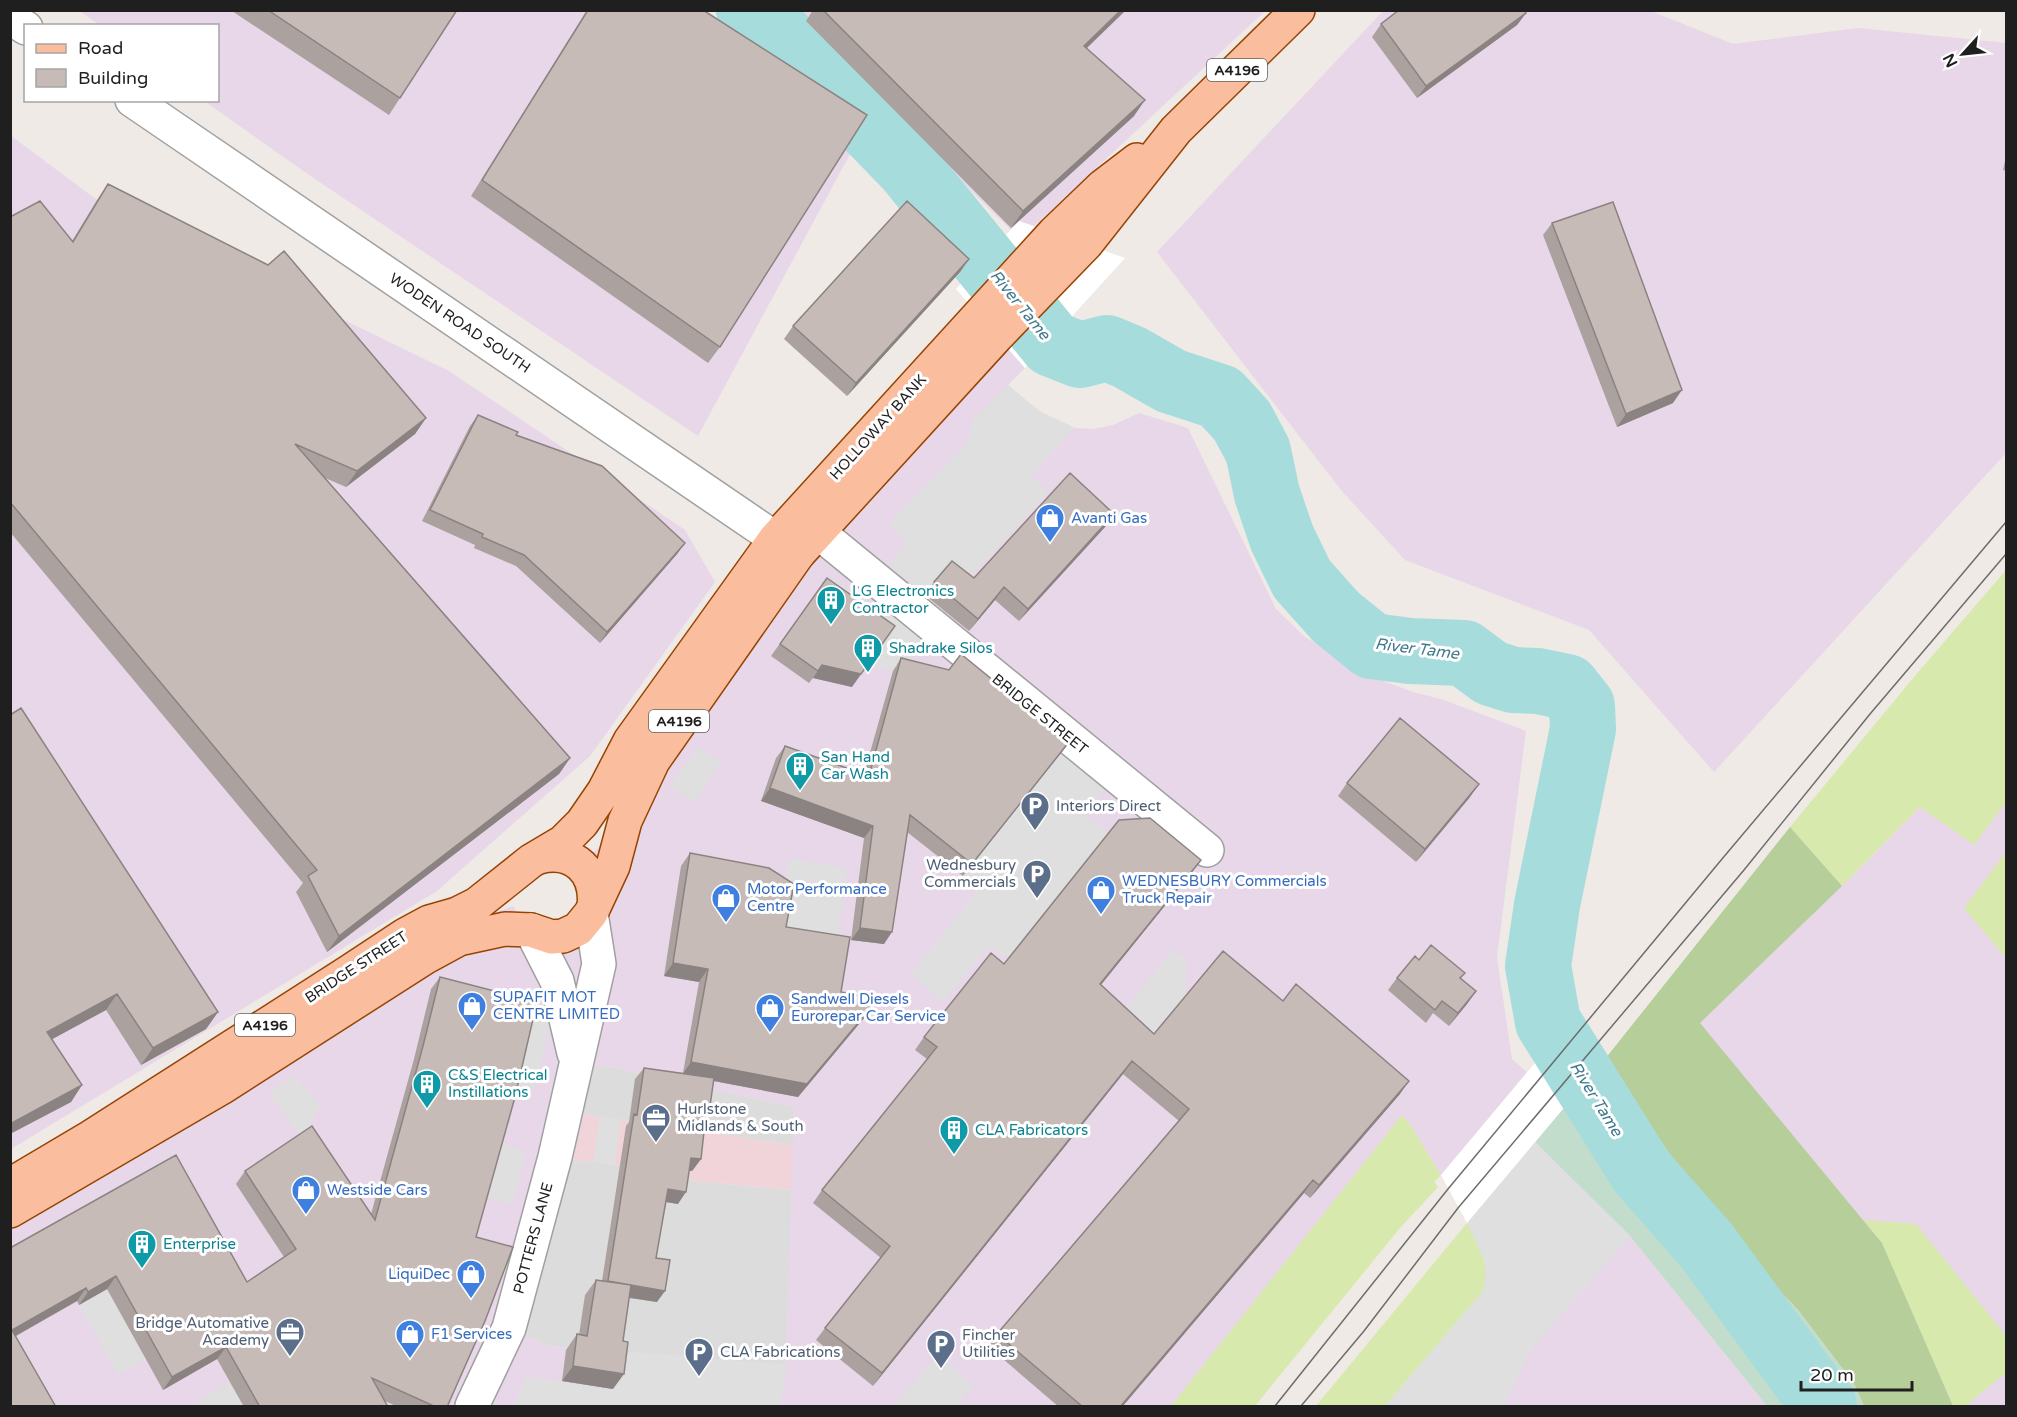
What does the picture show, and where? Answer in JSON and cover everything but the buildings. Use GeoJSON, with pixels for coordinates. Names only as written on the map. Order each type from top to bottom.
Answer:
{"type":"FeatureCollection","features":[{"type":"Feature","properties":{"kind":"main road","name":"A4196"},"geometry":{"type":"LineString","coordinates":[[986,335],[1054,233],[1103,186],[1176,130],[1298,10]]}},
{"type":"Feature","properties":{"kind":"main road","name":"A4196"},"geometry":{"type":"LineString","coordinates":[[986,335],[1086,244],[1176,130]]}},
{"type":"Feature","properties":{"kind":"main road","name":"HOLLOWAY BANK"},"geometry":{"type":"LineString","coordinates":[[795,543],[986,335]]}},
{"type":"Feature","properties":{"kind":"main road","name":"BRIDGE STREET"},"geometry":{"type":"LineString","coordinates":[[10,1185],[101,1130],[405,935],[429,922],[457,914],[477,904],[563,842],[582,823],[604,791],[630,741],[795,543]]}},
{"type":"Feature","properties":{"kind":"main road","name":"BRIDGE STREET"},"geometry":{"type":"LineString","coordinates":[[10,1211],[221,1088],[424,958],[459,939],[505,929],[531,930],[552,937],[563,936],[578,929],[592,910],[613,866],[625,821],[652,761],[795,543]]}},
{"type":"Feature","properties":{"kind":"main road"},"geometry":{"type":"LineString","coordinates":[[531,930],[523,923],[513,906],[514,885],[530,864],[548,855],[563,855],[581,865],[590,875],[594,886],[592,910]]}},
{"type":"Feature","properties":{"kind":"street"},"geometry":{"type":"LineString","coordinates":[[10,18],[24,27]]}},
{"type":"Feature","properties":{"kind":"street","name":"WODEN ROAD SOUTH"},"geometry":{"type":"LineString","coordinates":[[135,102],[795,543]]}},
{"type":"Feature","properties":{"kind":"street","name":"BRIDGE STREET"},"geometry":{"type":"LineString","coordinates":[[795,543],[1207,850]]}},
{"type":"Feature","properties":{"kind":"street","name":"POTTERS LANE"},"geometry":{"type":"LineString","coordinates":[[472,1407],[509,1328],[555,1157],[599,964],[592,910]]}},
{"type":"Feature","properties":{"kind":"street","name":"POTTERS LANE"},"geometry":{"type":"LineString","coordinates":[[531,930],[557,981],[567,1016],[576,1063]]}},
{"type":"Feature","properties":{"kind":"shaded area"},"geometry":{"type":"Polygon","coordinates":[[[79,11],[666,11],[863,130],[698,436],[315,179],[205,102],[219,102],[219,24],[98,24],[79,11]]]}},
{"type":"Feature","properties":{"kind":"shaded area"},"geometry":{"type":"Polygon","coordinates":[[[788,11],[1265,11],[1020,239],[788,11]]]}},
{"type":"Feature","properties":{"kind":"shaded area"},"geometry":{"type":"Polygon","coordinates":[[[1383,11],[1651,11],[1733,44],[1858,28],[2006,43],[2006,453],[1714,772],[1589,630],[1405,560],[1341,490],[1157,252],[1383,11]]]}},
{"type":"Feature","properties":{"kind":"shaded area"},"geometry":{"type":"Polygon","coordinates":[[[10,135],[97,200],[449,371],[685,530],[715,582],[590,756],[437,891],[11,1149],[10,135]]]}},
{"type":"Feature","properties":{"kind":"shaded area"},"geometry":{"type":"Polygon","coordinates":[[[997,336],[1025,368],[1008,385],[1039,411],[1075,428],[1093,429],[1113,425],[1139,413],[1188,428],[1276,609],[1305,637],[1386,682],[1441,699],[1526,731],[1497,957],[1512,1059],[1527,1072],[1441,1175],[1411,1126],[1171,1406],[11,1406],[10,1198],[443,931],[513,906],[523,923],[578,929],[581,865],[625,821],[668,737],[997,336]],[[576,1063],[509,1328],[548,1346],[786,1365],[794,1107],[617,1068],[576,1063]]]}},
{"type":"Feature","properties":{"kind":"shaded area"},"geometry":{"type":"Polygon","coordinates":[[[1008,385],[1039,411],[1075,428],[1030,476],[1048,492],[961,588],[943,574],[925,595],[888,564],[907,543],[889,523],[967,443],[974,418],[1008,385]]]}},
{"type":"Feature","properties":{"kind":"shaded area"},"geometry":{"type":"Polygon","coordinates":[[[829,577],[918,633],[910,675],[867,665],[886,639],[818,590],[829,577]]]}},
{"type":"Feature","properties":{"kind":"shaded area"},"geometry":{"type":"Polygon","coordinates":[[[2006,720],[2006,1406],[1953,1406],[1882,1243],[1699,1023],[1860,868],[2006,720]]]}},
{"type":"Feature","properties":{"kind":"shaded area"},"geometry":{"type":"Polygon","coordinates":[[[697,747],[721,762],[694,803],[670,787],[697,747]]]}},
{"type":"Feature","properties":{"kind":"shaded area"},"geometry":{"type":"Polygon","coordinates":[[[1062,752],[1106,787],[1085,815],[1110,833],[1010,958],[987,948],[943,1002],[911,974],[979,889],[963,876],[1062,752]]]}},
{"type":"Feature","properties":{"kind":"shaded area"},"geometry":{"type":"Polygon","coordinates":[[[789,858],[847,869],[836,949],[778,939],[789,858]]]}},
{"type":"Feature","properties":{"kind":"shaded area"},"geometry":{"type":"Polygon","coordinates":[[[1173,950],[1186,960],[1186,997],[1128,1067],[1110,1027],[1173,950]]]}},
{"type":"Feature","properties":{"kind":"shaded area"},"geometry":{"type":"Polygon","coordinates":[[[528,1015],[551,1021],[534,1089],[511,1083],[528,1015]]]}},
{"type":"Feature","properties":{"kind":"shaded area"},"geometry":{"type":"Polygon","coordinates":[[[576,1063],[617,1068],[794,1107],[793,1145],[565,1112],[576,1063]]]}},
{"type":"Feature","properties":{"kind":"shaded area"},"geometry":{"type":"Polygon","coordinates":[[[293,1076],[320,1104],[303,1139],[268,1092],[293,1076]]]}},
{"type":"Feature","properties":{"kind":"shaded area"},"geometry":{"type":"Polygon","coordinates":[[[565,1112],[793,1145],[792,1190],[697,1181],[615,1165],[555,1157],[565,1112]]]}},
{"type":"Feature","properties":{"kind":"shaded area"},"geometry":{"type":"Polygon","coordinates":[[[600,1116],[621,1119],[615,1165],[593,1162],[600,1116]]]}},
{"type":"Feature","properties":{"kind":"shaded area"},"geometry":{"type":"Polygon","coordinates":[[[1535,1142],[1630,1236],[1767,1406],[1385,1406],[1483,1291],[1485,1261],[1467,1223],[1535,1142]]]}},
{"type":"Feature","properties":{"kind":"shaded area"},"geometry":{"type":"Polygon","coordinates":[[[1535,1142],[1630,1236],[1529,1352],[1504,1406],[1385,1406],[1483,1291],[1487,1276],[1485,1261],[1467,1223],[1535,1142]]]}},
{"type":"Feature","properties":{"kind":"shaded area"},"geometry":{"type":"Polygon","coordinates":[[[497,1143],[526,1151],[512,1205],[483,1197],[497,1143]]]}},
{"type":"Feature","properties":{"kind":"shaded area"},"geometry":{"type":"Polygon","coordinates":[[[555,1157],[615,1165],[697,1181],[792,1190],[786,1365],[548,1346],[509,1328],[555,1157]]]}},
{"type":"Feature","properties":{"kind":"shaded area"},"geometry":{"type":"Polygon","coordinates":[[[107,1289],[146,1359],[118,1375],[79,1305],[107,1289]]]}},
{"type":"Feature","properties":{"kind":"shaded area","name":"CLA Fabrications"},"geometry":{"type":"Polygon","coordinates":[[[619,1351],[786,1365],[780,1406],[514,1406],[526,1376],[612,1389],[619,1351]]]}},
{"type":"Feature","properties":{"kind":"shaded area","name":"Fincher Utilities"},"geometry":{"type":"Polygon","coordinates":[[[939,1354],[973,1386],[955,1406],[894,1406],[939,1354]]]}},
{"type":"Feature","properties":{"kind":"shaded area"},"geometry":{"type":"Polygon","coordinates":[[[231,1383],[244,1406],[189,1406],[231,1383]]]}},
{"type":"Feature","properties":{"kind":"green space"},"geometry":{"type":"Polygon","coordinates":[[[2006,570],[2006,802],[1974,845],[1920,807],[1842,886],[1790,827],[2006,570]]]}},
{"type":"Feature","properties":{"kind":"green space"},"geometry":{"type":"Polygon","coordinates":[[[1790,827],[1842,886],[1700,1023],[1882,1243],[1953,1406],[1864,1406],[1854,1384],[1798,1310],[1748,1258],[1724,1219],[1688,1181],[1605,1059],[1790,827]]]}},
{"type":"Feature","properties":{"kind":"green space"},"geometry":{"type":"Polygon","coordinates":[[[2006,852],[2006,958],[1964,908],[2006,852]]]}},
{"type":"Feature","properties":{"kind":"green space"},"geometry":{"type":"Polygon","coordinates":[[[1605,1059],[1688,1181],[1724,1219],[1748,1258],[1798,1310],[1854,1384],[1864,1406],[1767,1406],[1630,1236],[1535,1142],[1605,1059]]]}},
{"type":"Feature","properties":{"kind":"green space"},"geometry":{"type":"Polygon","coordinates":[[[1402,1115],[1441,1175],[1434,1182],[1438,1187],[1400,1228],[1255,1406],[1171,1406],[1402,1115]]]}},
{"type":"Feature","properties":{"kind":"green space"},"geometry":{"type":"Polygon","coordinates":[[[1864,1220],[1916,1224],[2006,1336],[2006,1373],[1965,1406],[1953,1406],[1882,1243],[1864,1220]]]}},
{"type":"Feature","properties":{"kind":"green space"},"geometry":{"type":"Polygon","coordinates":[[[1467,1223],[1485,1264],[1483,1291],[1385,1406],[1316,1406],[1467,1223]]]}},
{"type":"Feature","properties":{"kind":"pier"},"geometry":{"type":"Polygon","coordinates":[[[1019,221],[1125,258],[1025,368],[956,289],[1019,221]]]}},
{"type":"Feature","properties":{"kind":"pier"},"geometry":{"type":"Polygon","coordinates":[[[1576,1014],[1605,1059],[1467,1223],[1441,1175],[1576,1014]]]}},
{"type":"Feature","properties":{"kind":"waterway","name":"River Tame"},"geometry":{"type":"LineString","coordinates":[[749,10],[771,26],[908,167],[1052,344],[1080,355],[1107,348],[1129,357],[1171,381],[1220,397],[1242,421],[1258,451],[1267,494],[1282,538],[1302,579],[1336,617],[1372,646],[1410,651],[1464,653],[1491,673],[1513,680],[1538,681],[1567,687],[1582,706],[1583,729],[1547,905],[1538,966],[1548,1022],[1641,1171],[1706,1245],[1824,1406]]}},
{"type":"Feature","properties":{"kind":"tram line"},"geometry":{"type":"LineString","coordinates":[[1275,1406],[1448,1189],[2006,522]]}},
{"type":"Feature","properties":{"kind":"tram line"},"geometry":{"type":"LineString","coordinates":[[1301,1406],[1364,1331],[1458,1208],[1744,870],[1870,714],[2006,554]]}},
{"type":"Feature","properties":{"kind":"place","name":"Avanti Gas"},"geometry":{"type":"Point","coordinates":[1050,544]}},
{"type":"Feature","properties":{"kind":"place","name":"LG Electronics Contractor"},"geometry":{"type":"Point","coordinates":[831,626]}},
{"type":"Feature","properties":{"kind":"place","name":"Shadrake Silos"},"geometry":{"type":"Point","coordinates":[868,674]}},
{"type":"Feature","properties":{"kind":"place","name":"San Hand Car Wash"},"geometry":{"type":"Point","coordinates":[800,792]}},
{"type":"Feature","properties":{"kind":"place","name":"Interiors Direct"},"geometry":{"type":"Point","coordinates":[1035,832]}},
{"type":"Feature","properties":{"kind":"place","name":"Wednesbury Commercials"},"geometry":{"type":"Point","coordinates":[1037,900]}},
{"type":"Feature","properties":{"kind":"place","name":"WEDNESBURY Commercials Truck Repair"},"geometry":{"type":"Point","coordinates":[1101,916]}},
{"type":"Feature","properties":{"kind":"place","name":"Motor Performance Centre"},"geometry":{"type":"Point","coordinates":[726,924]}},
{"type":"Feature","properties":{"kind":"place","name":"SUPAFIT MOT CENTRE LIMITED"},"geometry":{"type":"Point","coordinates":[472,1032]}},
{"type":"Feature","properties":{"kind":"place","name":"Sandwell Diesels Eurorepar Car Service"},"geometry":{"type":"Point","coordinates":[770,1034]}},
{"type":"Feature","properties":{"kind":"place","name":"C&S Electrical Instillations"},"geometry":{"type":"Point","coordinates":[427,1110]}},
{"type":"Feature","properties":{"kind":"place","name":"Hurlstone Midlands & South"},"geometry":{"type":"Point","coordinates":[656,1144]}},
{"type":"Feature","properties":{"kind":"place","name":"CLA Fabricators"},"geometry":{"type":"Point","coordinates":[954,1156]}},
{"type":"Feature","properties":{"kind":"place","name":"Westside Cars"},"geometry":{"type":"Point","coordinates":[306,1216]}},
{"type":"Feature","properties":{"kind":"place","name":"Enterprise"},"geometry":{"type":"Point","coordinates":[142,1270]}},
{"type":"Feature","properties":{"kind":"place","name":"LiquiDec"},"geometry":{"type":"Point","coordinates":[471,1300]}},
{"type":"Feature","properties":{"kind":"place","name":"Bridge Automative Academy"},"geometry":{"type":"Point","coordinates":[290,1358]}},
{"type":"Feature","properties":{"kind":"place","name":"F1 Services"},"geometry":{"type":"Point","coordinates":[410,1360]}},
{"type":"Feature","properties":{"kind":"place","name":"Fincher Utilities"},"geometry":{"type":"Point","coordinates":[941,1370]}},
{"type":"Feature","properties":{"kind":"place","name":"CLA Fabrications"},"geometry":{"type":"Point","coordinates":[699,1378]}}]}
